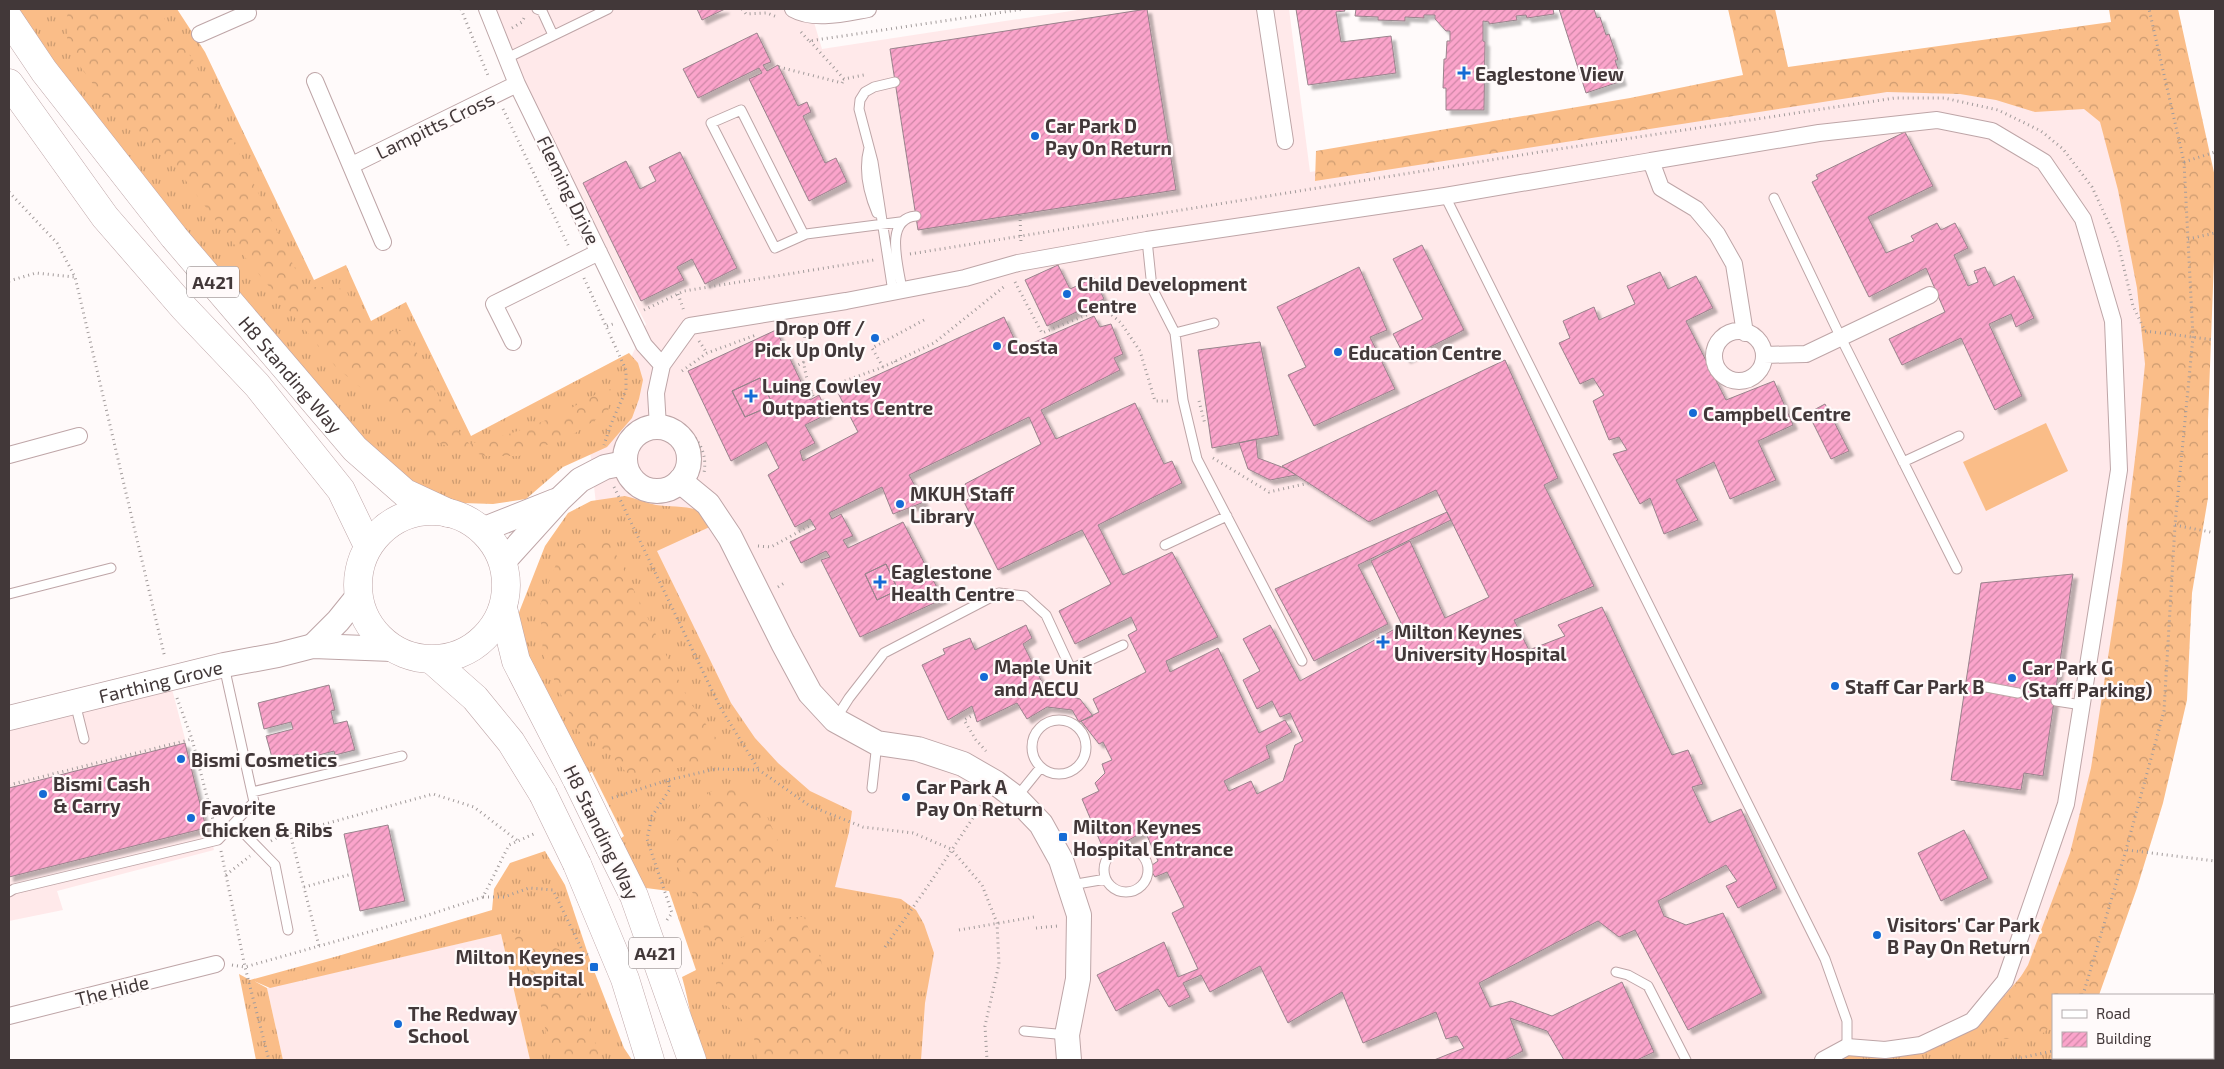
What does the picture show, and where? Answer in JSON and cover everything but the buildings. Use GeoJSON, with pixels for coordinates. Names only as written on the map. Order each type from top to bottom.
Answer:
{"type":"FeatureCollection","features":[{"type":"Feature","properties":{"kind":"highway","name":"H8 Standing Way"},"geometry":{"type":"LineString","coordinates":[[9,19],[44,71],[174,237],[355,448],[405,493],[448,513]]}},
{"type":"Feature","properties":{"kind":"highway","name":"H8 Standing Way"},"geometry":{"type":"LineString","coordinates":[[9,83],[106,217],[184,308],[257,385],[340,490],[368,546]]}},
{"type":"Feature","properties":{"kind":"highway"},"geometry":{"type":"LineString","coordinates":[[426,511],[448,513],[466,519],[482,530],[495,545],[503,562],[507,585],[503,608],[492,629],[476,646],[455,657],[432,660],[418,659],[392,649],[378,638],[367,623],[357,586],[360,565],[368,546],[383,529],[403,516],[426,511]]}},
{"type":"Feature","properties":{"kind":"highway","name":"H8 Standing Way"},"geometry":{"type":"LineString","coordinates":[[503,608],[516,661],[634,896],[692,1060]]}},
{"type":"Feature","properties":{"kind":"highway","name":"H8 Standing Way"},"geometry":{"type":"LineString","coordinates":[[432,660],[475,698],[511,742],[543,794],[577,864],[625,979],[650,1060]]}},
{"type":"Feature","properties":{"kind":"street"},"geometry":{"type":"LineString","coordinates":[[200,34],[248,12],[246,9]]}},
{"type":"Feature","properties":{"kind":"street","name":"Fleming Drive"},"geometry":{"type":"LineString","coordinates":[[487,9],[517,84],[644,345],[662,365]]}},
{"type":"Feature","properties":{"kind":"street"},"geometry":{"type":"LineString","coordinates":[[793,9],[810,14],[835,14],[868,9]]}},
{"type":"Feature","properties":{"kind":"street"},"geometry":{"type":"LineString","coordinates":[[1265,9],[1285,141]]}},
{"type":"Feature","properties":{"kind":"street","name":"Lampitts Cross"},"geometry":{"type":"LineString","coordinates":[[315,81],[384,242]]}},
{"type":"Feature","properties":{"kind":"street","name":"Lampitts Cross"},"geometry":{"type":"LineString","coordinates":[[352,165],[517,84]]}},
{"type":"Feature","properties":{"kind":"street"},"geometry":{"type":"LineString","coordinates":[[1069,1060],[1067,1036],[1078,979],[1079,915],[1071,885],[1061,860],[1040,824],[1016,798],[996,783],[963,764],[918,748],[877,743],[858,734],[835,720],[810,693],[730,537],[692,481],[686,447],[665,424],[656,392],[662,365],[690,326],[897,291],[965,278],[1018,263],[1147,240],[1445,196],[1819,133],[1938,120],[1992,131],[2044,162],[2083,219],[2114,321],[2120,470],[2066,804],[2005,981],[1972,1021],[1921,1045],[1885,1050],[1847,1047],[1823,1060]]}},
{"type":"Feature","properties":{"kind":"street"},"geometry":{"type":"LineString","coordinates":[[1651,161],[1661,188],[1696,209],[1717,234],[1730,256],[1734,264],[1745,333]]}},
{"type":"Feature","properties":{"kind":"street"},"geometry":{"type":"LineString","coordinates":[[513,342],[494,304],[599,252]]}},
{"type":"Feature","properties":{"kind":"street"},"geometry":{"type":"LineString","coordinates":[[1764,355],[1806,354],[1930,295]]}},
{"type":"Feature","properties":{"kind":"street"},"geometry":{"type":"LineString","coordinates":[[1733,331],[1745,333],[1757,338],[1764,355],[1761,368],[1756,376],[1744,381],[1736,381],[1724,377],[1718,370],[1714,360],[1717,343],[1723,336],[1733,331]]}},
{"type":"Feature","properties":{"kind":"street"},"geometry":{"type":"LineString","coordinates":[[503,562],[560,499],[580,480],[615,465],[626,452],[630,442],[638,434],[647,429],[665,424]]}},
{"type":"Feature","properties":{"kind":"street"},"geometry":{"type":"LineString","coordinates":[[9,455],[79,436]]}},
{"type":"Feature","properties":{"kind":"street"},"geometry":{"type":"LineString","coordinates":[[615,465],[642,488],[652,491],[662,491],[692,481]]}},
{"type":"Feature","properties":{"kind":"street"},"geometry":{"type":"LineString","coordinates":[[482,530],[560,499]]}},
{"type":"Feature","properties":{"kind":"street"},"geometry":{"type":"LineString","coordinates":[[313,646],[338,621],[359,595]]}},
{"type":"Feature","properties":{"kind":"street","name":"Farthing Grove"},"geometry":{"type":"LineString","coordinates":[[9,718],[170,680],[224,665],[313,646],[392,649]]}},
{"type":"Feature","properties":{"kind":"street","name":"The Hide"},"geometry":{"type":"LineString","coordinates":[[9,1016],[216,964]]}},
{"type":"Feature","properties":{"kind":"lane"},"geometry":{"type":"LineString","coordinates":[[537,9],[542,12],[553,35]]}},
{"type":"Feature","properties":{"kind":"lane"},"geometry":{"type":"LineString","coordinates":[[506,58],[608,9]]}},
{"type":"Feature","properties":{"kind":"lane"},"geometry":{"type":"LineString","coordinates":[[895,82],[874,87],[865,92],[860,100],[859,109],[869,146],[882,224],[897,291]]}},
{"type":"Feature","properties":{"kind":"lane"},"geometry":{"type":"LineString","coordinates":[[804,235],[741,110],[711,123],[775,248],[804,235],[900,222],[908,217],[916,216]]}},
{"type":"Feature","properties":{"kind":"lane"},"geometry":{"type":"LineString","coordinates":[[1445,196],[1825,959],[1847,1021],[1847,1047]]}},
{"type":"Feature","properties":{"kind":"lane"},"geometry":{"type":"LineString","coordinates":[[1774,198],[1841,338],[1957,569]]}},
{"type":"Feature","properties":{"kind":"lane"},"geometry":{"type":"LineString","coordinates":[[897,291],[895,232],[900,222]]}},
{"type":"Feature","properties":{"kind":"lane"},"geometry":{"type":"LineString","coordinates":[[1147,240],[1152,288],[1175,333],[1183,400],[1197,458],[1302,662]]}},
{"type":"Feature","properties":{"kind":"lane"},"geometry":{"type":"LineString","coordinates":[[1175,333],[1214,323]]}},
{"type":"Feature","properties":{"kind":"lane"},"geometry":{"type":"LineString","coordinates":[[1903,462],[1959,436]]}},
{"type":"Feature","properties":{"kind":"lane"},"geometry":{"type":"LineString","coordinates":[[1165,545],[1227,516]]}},
{"type":"Feature","properties":{"kind":"lane"},"geometry":{"type":"LineString","coordinates":[[9,594],[111,568]]}},
{"type":"Feature","properties":{"kind":"lane"},"geometry":{"type":"LineString","coordinates":[[835,720],[849,698],[884,653],[999,593],[1025,596],[1046,615],[1071,669],[1123,645]]}},
{"type":"Feature","properties":{"kind":"lane"},"geometry":{"type":"LineString","coordinates":[[9,892],[14,889],[218,840],[254,802],[224,665]]}},
{"type":"Feature","properties":{"kind":"lane"},"geometry":{"type":"LineString","coordinates":[[1986,687],[2018,693]]}},
{"type":"Feature","properties":{"kind":"lane"},"geometry":{"type":"LineString","coordinates":[[2056,701],[2082,705]]}},
{"type":"Feature","properties":{"kind":"lane"},"geometry":{"type":"LineString","coordinates":[[74,702],[84,739]]}},
{"type":"Feature","properties":{"kind":"lane"},"geometry":{"type":"LineString","coordinates":[[1059,720],[1071,723],[1079,729],[1086,745],[1085,755],[1080,765],[1071,772],[1060,775],[1049,773],[1041,768],[1033,756],[1032,749],[1035,735],[1040,728],[1049,722],[1059,720]]}},
{"type":"Feature","properties":{"kind":"lane"},"geometry":{"type":"LineString","coordinates":[[872,788],[877,743]]}},
{"type":"Feature","properties":{"kind":"lane"},"geometry":{"type":"LineString","coordinates":[[252,792],[402,756]]}},
{"type":"Feature","properties":{"kind":"lane"},"geometry":{"type":"LineString","coordinates":[[1016,798],[1041,768]]}},
{"type":"Feature","properties":{"kind":"lane"},"geometry":{"type":"LineString","coordinates":[[234,823],[274,866],[288,930]]}},
{"type":"Feature","properties":{"kind":"lane"},"geometry":{"type":"LineString","coordinates":[[1128,848],[1136,850],[1142,854],[1148,864],[1149,873],[1146,882],[1140,888],[1131,892],[1115,890],[1106,879],[1105,862],[1118,849],[1128,848]]}},
{"type":"Feature","properties":{"kind":"lane"},"geometry":{"type":"LineString","coordinates":[[1071,885],[1106,879]]}},
{"type":"Feature","properties":{"kind":"lane"},"geometry":{"type":"LineString","coordinates":[[1616,972],[1628,975],[1648,986],[1686,1060]]}},
{"type":"Feature","properties":{"kind":"lane"},"geometry":{"type":"LineString","coordinates":[[1024,1031],[1067,1036]]}},
{"type":"Feature","properties":{"kind":"path"},"geometry":{"type":"LineString","coordinates":[[461,9],[496,95],[626,370],[626,390],[604,442],[720,707],[759,770],[810,806],[863,827],[913,833],[951,849],[982,884],[997,923],[999,964],[985,1026],[986,1060]]}},
{"type":"Feature","properties":{"kind":"path"},"geometry":{"type":"LineString","coordinates":[[2083,994],[2126,850],[2164,711],[2175,525],[2193,337],[2184,162],[2149,9]]}},
{"type":"Feature","properties":{"kind":"path"},"geometry":{"type":"LineString","coordinates":[[809,41],[844,79]]}},
{"type":"Feature","properties":{"kind":"path"},"geometry":{"type":"LineString","coordinates":[[779,68],[842,83],[844,79],[868,74]]}},
{"type":"Feature","properties":{"kind":"path"},"geometry":{"type":"LineString","coordinates":[[2184,162],[2215,152]]}},
{"type":"Feature","properties":{"kind":"path"},"geometry":{"type":"LineString","coordinates":[[9,192],[57,242],[74,277],[170,680],[192,739],[218,840],[245,967],[269,1060]]}},
{"type":"Feature","properties":{"kind":"path"},"geometry":{"type":"LineString","coordinates":[[1018,263],[1022,236],[1020,215]]}},
{"type":"Feature","properties":{"kind":"path"},"geometry":{"type":"LineString","coordinates":[[2188,239],[2215,233]]}},
{"type":"Feature","properties":{"kind":"path"},"geometry":{"type":"LineString","coordinates":[[9,281],[36,273],[74,277]]}},
{"type":"Feature","properties":{"kind":"path"},"geometry":{"type":"LineString","coordinates":[[812,393],[883,367],[934,343],[1014,279],[1042,332],[1104,308],[1121,323],[1140,350],[1155,401],[1183,400],[1197,395],[1202,408],[1205,427]]}},
{"type":"Feature","properties":{"kind":"path"},"geometry":{"type":"LineString","coordinates":[[883,367],[872,348],[924,320]]}},
{"type":"Feature","properties":{"kind":"path"},"geometry":{"type":"LineString","coordinates":[[797,327],[847,321]]}},
{"type":"Feature","properties":{"kind":"path"},"geometry":{"type":"LineString","coordinates":[[807,327],[802,344],[806,378],[814,398]]}},
{"type":"Feature","properties":{"kind":"path"},"geometry":{"type":"LineString","coordinates":[[679,376],[682,370],[707,353],[761,333]]}},
{"type":"Feature","properties":{"kind":"path"},"geometry":{"type":"LineString","coordinates":[[2193,337],[2215,340]]}},
{"type":"Feature","properties":{"kind":"path"},"geometry":{"type":"LineString","coordinates":[[794,367],[804,362]]}},
{"type":"Feature","properties":{"kind":"path"},"geometry":{"type":"LineString","coordinates":[[895,362],[898,366]]}},
{"type":"Feature","properties":{"kind":"path"},"geometry":{"type":"LineString","coordinates":[[665,424],[690,432],[704,450],[705,467],[692,481]]}},
{"type":"Feature","properties":{"kind":"path"},"geometry":{"type":"LineString","coordinates":[[1210,456],[1269,492],[1309,483]]}},
{"type":"Feature","properties":{"kind":"path"},"geometry":{"type":"LineString","coordinates":[[752,540],[756,546],[771,547],[813,524]]}},
{"type":"Feature","properties":{"kind":"path"},"geometry":{"type":"LineString","coordinates":[[2175,525],[2215,533]]}},
{"type":"Feature","properties":{"kind":"path"},"geometry":{"type":"LineString","coordinates":[[975,714],[964,720],[976,740],[987,752]]}},
{"type":"Feature","properties":{"kind":"path"},"geometry":{"type":"LineString","coordinates":[[9,785],[192,739]]}},
{"type":"Feature","properties":{"kind":"path"},"geometry":{"type":"LineString","coordinates":[[605,801],[668,780],[716,769],[759,770]]}},
{"type":"Feature","properties":{"kind":"path"},"geometry":{"type":"LineString","coordinates":[[652,945],[672,913],[647,839],[652,816],[670,789],[668,780]]}},
{"type":"Feature","properties":{"kind":"path"},"geometry":{"type":"LineString","coordinates":[[885,947],[996,783]]}},
{"type":"Feature","properties":{"kind":"path"},"geometry":{"type":"LineString","coordinates":[[226,875],[259,849],[278,837],[433,794],[474,807],[518,841]]}},
{"type":"Feature","properties":{"kind":"path"},"geometry":{"type":"LineString","coordinates":[[483,897],[508,845],[544,829]]}},
{"type":"Feature","properties":{"kind":"path"},"geometry":{"type":"LineString","coordinates":[[290,833],[319,946]]}},
{"type":"Feature","properties":{"kind":"path"},"geometry":{"type":"LineString","coordinates":[[2126,850],[2215,861]]}},
{"type":"Feature","properties":{"kind":"path"},"geometry":{"type":"LineString","coordinates":[[304,887],[352,874]]}},
{"type":"Feature","properties":{"kind":"path"},"geometry":{"type":"LineString","coordinates":[[245,967],[425,916],[483,897],[504,897],[530,888],[553,890],[583,952],[592,957]]}},
{"type":"Feature","properties":{"kind":"path"},"geometry":{"type":"LineString","coordinates":[[958,930],[1034,917]]}},
{"type":"Feature","properties":{"kind":"path"},"geometry":{"type":"LineString","coordinates":[[2010,1060],[2052,1051]]}},
{"type":"Feature","properties":{"kind":"shaded area","name":"Milton Keynes University Hospital"},"geometry":{"type":"Polygon","coordinates":[[[492,9],[810,9],[822,49],[1084,9],[1289,9],[1310,172],[1974,72],[2123,86],[2165,341],[2100,843],[2021,1060],[840,1060],[599,531],[588,432],[616,391],[646,324],[521,81],[492,9]]]}},
{"type":"Feature","properties":{"kind":"shaded area"},"geometry":{"type":"Polygon","coordinates":[[[172,689],[214,850],[57,891],[63,910],[9,921],[9,730],[172,689]]]}},
{"type":"Feature","properties":{"kind":"shaded area","name":"The Redway School"},"geometry":{"type":"Polygon","coordinates":[[[501,934],[530,1060],[283,1060],[267,988],[501,934]]]}},
{"type":"Feature","properties":{"kind":"green space"},"geometry":{"type":"Polygon","coordinates":[[[14,9],[177,9],[205,52],[314,280],[346,265],[371,321],[406,302],[471,436],[629,353],[638,363],[643,380],[632,418],[607,447],[563,467],[526,499],[493,504],[462,503],[435,497],[406,478],[358,436],[113,144],[14,9]]]}},
{"type":"Feature","properties":{"kind":"green space"},"geometry":{"type":"Polygon","coordinates":[[[69,9],[158,9],[195,63],[304,287],[333,287],[346,290],[363,326],[389,331],[406,331],[451,421],[469,444],[503,436],[536,424],[611,389],[608,412],[572,435],[519,456],[486,456],[441,444],[416,434],[336,367],[229,238],[168,157],[124,126],[68,50],[66,20],[69,9]]]}},
{"type":"Feature","properties":{"kind":"green space"},"geometry":{"type":"Polygon","coordinates":[[[1728,9],[1775,9],[1788,67],[2111,22],[2109,9],[2178,9],[2215,177],[2215,233],[2208,420],[2208,498],[2192,593],[2187,700],[2163,803],[2137,888],[2099,994],[2052,994],[2052,1026],[2043,1033],[2008,1039],[1983,1038],[2028,965],[2070,853],[2091,768],[2122,566],[2145,364],[2137,288],[2118,190],[2100,122],[2084,109],[2035,112],[1996,100],[1960,94],[1887,92],[1315,181],[1316,151],[1630,98],[1743,75],[1728,9]]]}},
{"type":"Feature","properties":{"kind":"green space"},"geometry":{"type":"Polygon","coordinates":[[[2046,423],[2068,471],[1986,511],[1963,462],[2046,423]]]}},
{"type":"Feature","properties":{"kind":"green space"},"geometry":{"type":"Polygon","coordinates":[[[625,496],[656,505],[696,510],[710,518],[714,525],[657,551],[731,703],[755,738],[778,763],[810,791],[852,811],[849,832],[835,887],[901,899],[916,910],[924,924],[934,953],[925,1003],[921,1060],[702,1060],[682,977],[696,970],[669,891],[646,888],[617,841],[624,836],[592,772],[582,776],[523,659],[516,620],[545,546],[568,513],[591,501],[625,496]]]}},
{"type":"Feature","properties":{"kind":"green space"},"geometry":{"type":"Polygon","coordinates":[[[607,536],[689,701],[727,753],[690,765],[632,779],[610,754],[577,730],[543,655],[540,605],[562,549],[607,536]]]}},
{"type":"Feature","properties":{"kind":"green space"},"geometry":{"type":"Polygon","coordinates":[[[735,784],[761,803],[778,841],[769,863],[764,896],[747,935],[724,945],[706,935],[696,899],[673,858],[677,840],[709,792],[735,784]]]}},
{"type":"Feature","properties":{"kind":"green space"},"geometry":{"type":"Polygon","coordinates":[[[545,851],[565,885],[591,963],[624,1048],[632,1060],[530,1060],[501,934],[270,988],[254,981],[267,988],[283,1060],[256,1060],[239,974],[250,980],[492,910],[494,889],[510,863],[545,851]]]}},
{"type":"Feature","properties":{"kind":"green space"},"geometry":{"type":"Polygon","coordinates":[[[774,917],[804,917],[820,957],[834,1005],[855,1060],[757,1060],[754,1037],[737,1013],[716,999],[716,965],[747,953],[772,936],[774,917]]]}},
{"type":"Feature","properties":{"kind":"green space"},"geometry":{"type":"Polygon","coordinates":[[[512,932],[569,953],[600,1060],[551,1060],[537,985],[512,932]]]}},
{"type":"Feature","properties":{"kind":"green space"},"geometry":{"type":"Polygon","coordinates":[[[2024,973],[2052,1001],[2052,1059],[2124,1060],[1839,1060],[1844,1056],[1903,1055],[1980,1024],[2024,973]]]}},
{"type":"Feature","properties":{"kind":"place","name":"Eaglestone View"},"geometry":{"type":"Point","coordinates":[1464,73]}},
{"type":"Feature","properties":{"kind":"place","name":"Car Park D Pay On Return"},"geometry":{"type":"Point","coordinates":[1035,136]}},
{"type":"Feature","properties":{"kind":"place","name":"Child Development Centre"},"geometry":{"type":"Point","coordinates":[1067,294]}},
{"type":"Feature","properties":{"kind":"place","name":"Drop Off / Pick Up Only"},"geometry":{"type":"Point","coordinates":[875,338]}},
{"type":"Feature","properties":{"kind":"place","name":"Costa"},"geometry":{"type":"Point","coordinates":[997,346]}},
{"type":"Feature","properties":{"kind":"place","name":"Education Centre"},"geometry":{"type":"Point","coordinates":[1338,352]}},
{"type":"Feature","properties":{"kind":"place","name":"Luing Cowley Outpatients Centre"},"geometry":{"type":"Point","coordinates":[751,396]}},
{"type":"Feature","properties":{"kind":"place","name":"Campbell Centre"},"geometry":{"type":"Point","coordinates":[1693,413]}},
{"type":"Feature","properties":{"kind":"place","name":"MKUH Staff Library"},"geometry":{"type":"Point","coordinates":[900,504]}},
{"type":"Feature","properties":{"kind":"place","name":"Eaglestone Health Centre"},"geometry":{"type":"Point","coordinates":[880,582]}},
{"type":"Feature","properties":{"kind":"place","name":"Milton Keynes University Hospital"},"geometry":{"type":"Point","coordinates":[1383,642]}},
{"type":"Feature","properties":{"kind":"place","name":"Maple Unit and AECU"},"geometry":{"type":"Point","coordinates":[984,677]}},
{"type":"Feature","properties":{"kind":"place","name":"Car Park G (Staff Parking)"},"geometry":{"type":"Point","coordinates":[2012,678]}},
{"type":"Feature","properties":{"kind":"place","name":"Staff Car Park B"},"geometry":{"type":"Point","coordinates":[1835,686]}},
{"type":"Feature","properties":{"kind":"place","name":"Bismi Cosmetics"},"geometry":{"type":"Point","coordinates":[181,759]}},
{"type":"Feature","properties":{"kind":"place","name":"Bismi Cash & Carry"},"geometry":{"type":"Point","coordinates":[43,794]}},
{"type":"Feature","properties":{"kind":"place","name":"Car Park A Pay On Return"},"geometry":{"type":"Point","coordinates":[906,797]}},
{"type":"Feature","properties":{"kind":"place","name":"Favorite Chicken & Ribs"},"geometry":{"type":"Point","coordinates":[191,818]}},
{"type":"Feature","properties":{"kind":"place","name":"Milton Keynes Hospital Entrance"},"geometry":{"type":"Point","coordinates":[1063,837]}},
{"type":"Feature","properties":{"kind":"place","name":"Visitors' Car Park B Pay On Return"},"geometry":{"type":"Point","coordinates":[1877,935]}},
{"type":"Feature","properties":{"kind":"place","name":"Milton Keynes Hospital"},"geometry":{"type":"Point","coordinates":[594,967]}},
{"type":"Feature","properties":{"kind":"place","name":"The Redway School"},"geometry":{"type":"Point","coordinates":[398,1024]}}]}
